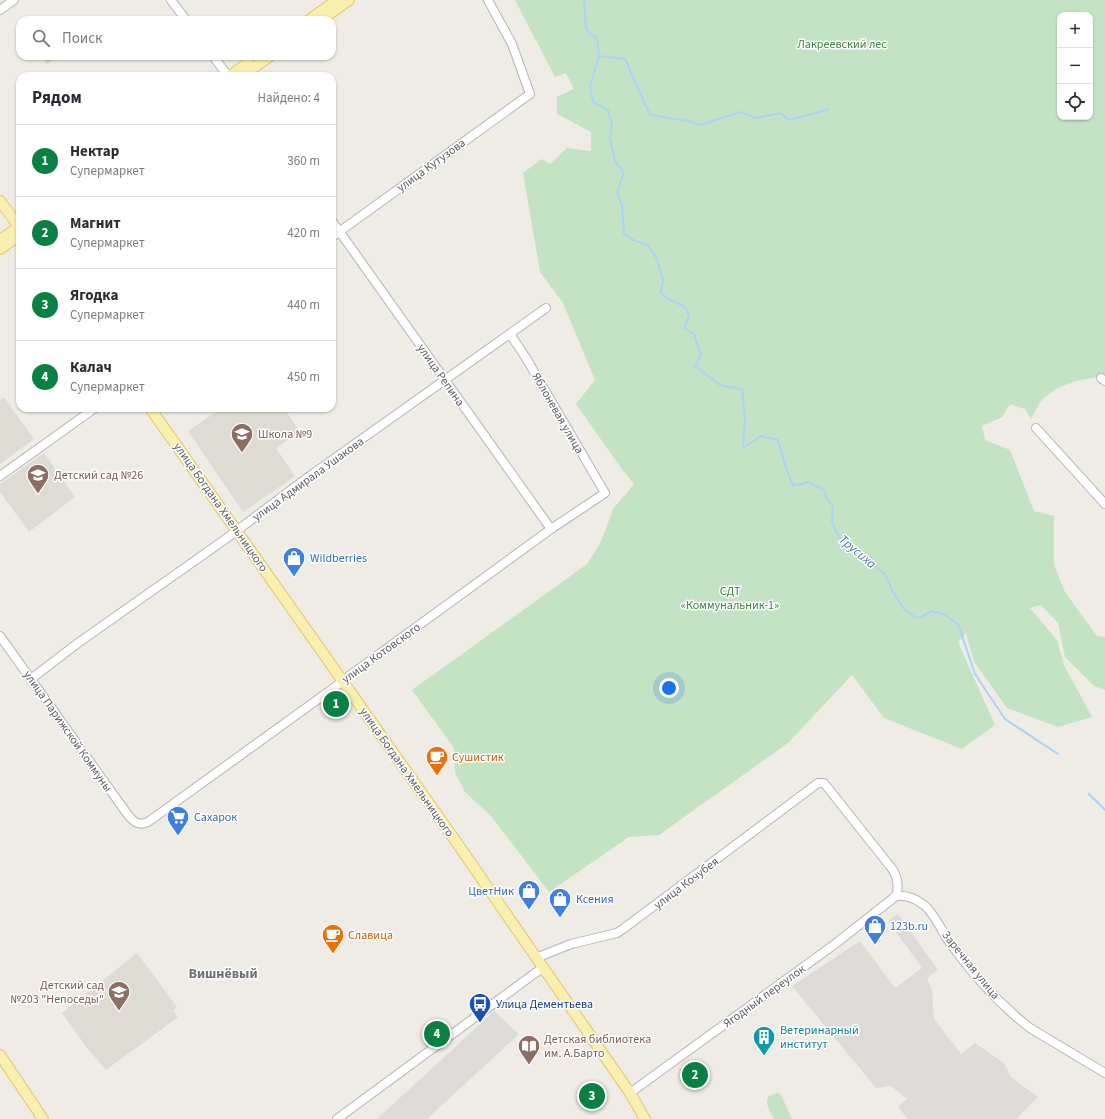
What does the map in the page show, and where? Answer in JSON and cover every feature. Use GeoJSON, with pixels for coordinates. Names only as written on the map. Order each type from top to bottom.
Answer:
{"type":"FeatureCollection","features":[{"type":"Feature","properties":{"kind":"main road"},"geometry":{"type":"LineString","coordinates":[[315,16],[337,0]]}},
{"type":"Feature","properties":{"kind":"main road"},"geometry":{"type":"LineString","coordinates":[[327,16],[349,0]]}},
{"type":"Feature","properties":{"kind":"main road"},"geometry":{"type":"LineString","coordinates":[[235,72],[252,60]]}},
{"type":"Feature","properties":{"kind":"main road"},"geometry":{"type":"LineString","coordinates":[[248,72],[264,60]]}},
{"type":"Feature","properties":{"kind":"main road"},"geometry":{"type":"LineString","coordinates":[[0,201],[16,223]]}},
{"type":"Feature","properties":{"kind":"main road"},"geometry":{"type":"LineString","coordinates":[[0,240],[16,231]]}},
{"type":"Feature","properties":{"kind":"main road"},"geometry":{"type":"LineString","coordinates":[[0,249],[16,233]]}},
{"type":"Feature","properties":{"kind":"main road","name":"улица Богдана Хмельницкого"},"geometry":{"type":"LineString","coordinates":[[153,412],[238,530],[457,843],[542,968],[630,1093],[645,1119]]}},
{"type":"Feature","properties":{"kind":"main road"},"geometry":{"type":"LineString","coordinates":[[0,1055],[43,1119]]}},
{"type":"Feature","properties":{"kind":"main road"},"geometry":{"type":"LineString","coordinates":[[0,1065],[36,1119]]}},
{"type":"Feature","properties":{"kind":"street"},"geometry":{"type":"LineString","coordinates":[[0,10],[14,0]]}},
{"type":"Feature","properties":{"kind":"street"},"geometry":{"type":"LineString","coordinates":[[171,0],[183,16]]}},
{"type":"Feature","properties":{"kind":"street","name":"улица Кутузова"},"geometry":{"type":"LineString","coordinates":[[336,234],[530,94],[512,44],[488,0]]}},
{"type":"Feature","properties":{"kind":"street"},"geometry":{"type":"LineString","coordinates":[[216,60],[226,72]]}},
{"type":"Feature","properties":{"kind":"street","name":"улица Репина"},"geometry":{"type":"LineString","coordinates":[[336,226],[551,529]]}},
{"type":"Feature","properties":{"kind":"street","name":"улица Адмирала Ушакова"},"geometry":{"type":"LineString","coordinates":[[31,679],[238,530],[307,478],[546,308]]}},
{"type":"Feature","properties":{"kind":"street","name":"Яблоневая улица"},"geometry":{"type":"LineString","coordinates":[[510,334],[526,358],[605,493]]}},
{"type":"Feature","properties":{"kind":"street"},"geometry":{"type":"LineString","coordinates":[[0,476],[88,412]]}},
{"type":"Feature","properties":{"kind":"street"},"geometry":{"type":"LineString","coordinates":[[1036,428],[1105,504]]}},
{"type":"Feature","properties":{"kind":"street","name":"улица Котовского"},"geometry":{"type":"LineString","coordinates":[[138,824],[148,822],[551,529],[605,493]]}},
{"type":"Feature","properties":{"kind":"street","name":"улица Парижской Коммуны"},"geometry":{"type":"LineString","coordinates":[[0,636],[128,815],[138,824]]}},
{"type":"Feature","properties":{"kind":"street","name":"улица Кочубея"},"geometry":{"type":"LineString","coordinates":[[536,958],[571,944],[617,933],[818,783],[824,783],[893,870],[897,876],[898,886],[896,896]]}},
{"type":"Feature","properties":{"kind":"street","name":"Заречная улица"},"geometry":{"type":"LineString","coordinates":[[896,896],[908,896],[914,898],[930,911],[950,943],[980,981],[1020,1020],[1030,1028],[1105,1073]]}},
{"type":"Feature","properties":{"kind":"street","name":"Ягодный переулок"},"geometry":{"type":"LineString","coordinates":[[630,1093],[835,944],[896,896]]}},
{"type":"Feature","properties":{"kind":"street"},"geometry":{"type":"LineString","coordinates":[[337,1119],[542,968]]}},
{"type":"Feature","properties":{"kind":"shaded area"},"geometry":{"type":"Polygon","coordinates":[[[4,397],[34,439],[0,464],[0,400],[4,397]]]}},
{"type":"Feature","properties":{"kind":"shaded area","name":"Школа №9"},"geometry":{"type":"Polygon","coordinates":[[[216,412],[287,412],[300,432],[276,448],[295,476],[243,512],[188,431],[216,412]]]}},
{"type":"Feature","properties":{"kind":"shaded area","name":"Детский сад №26"},"geometry":{"type":"Polygon","coordinates":[[[44,453],[75,497],[29,532],[0,492],[0,484],[44,453]]]}},
{"type":"Feature","properties":{"kind":"shaded area"},"geometry":{"type":"Polygon","coordinates":[[[898,914],[938,970],[927,978],[932,990],[934,1019],[961,1054],[975,1043],[1004,1063],[1011,1077],[1038,1097],[1016,1119],[908,1119],[898,1107],[907,1099],[891,1086],[876,1088],[792,986],[860,941],[895,988],[922,968],[888,921],[898,914]]]}},
{"type":"Feature","properties":{"kind":"shaded area","name":"Детский сад №203 \"Непоседы\""},"geometry":{"type":"Polygon","coordinates":[[[137,953],[177,1007],[173,1010],[178,1017],[106,1070],[88,1049],[62,1013],[137,953]]]}},
{"type":"Feature","properties":{"kind":"shaded area"},"geometry":{"type":"Polygon","coordinates":[[[494,1011],[519,1034],[427,1119],[377,1119],[494,1011]]]}},
{"type":"Feature","properties":{"kind":"green space"},"geometry":{"type":"Polygon","coordinates":[[[515,0],[1105,0],[1105,376],[1079,380],[1063,386],[1049,394],[1042,400],[1031,419],[1025,409],[1010,404],[1002,417],[982,426],[985,440],[1010,450],[1034,511],[1054,516],[1054,565],[1065,592],[1097,636],[1105,637],[1105,690],[1094,686],[1065,657],[1058,623],[1041,605],[1030,608],[1057,640],[1064,665],[1092,717],[1058,727],[1007,708],[974,662],[966,633],[958,642],[995,725],[962,749],[884,718],[852,675],[788,743],[659,835],[629,837],[549,892],[491,816],[465,792],[455,773],[454,748],[412,690],[587,564],[601,542],[613,509],[634,484],[576,404],[595,380],[563,303],[540,272],[523,173],[542,159],[550,164],[567,148],[591,151],[591,132],[557,114],[557,97],[574,89],[566,73],[555,77],[515,0]]]}},
{"type":"Feature","properties":{"kind":"green space"},"geometry":{"type":"Polygon","coordinates":[[[44,60],[53,60],[47,64],[44,60]]]}},
{"type":"Feature","properties":{"kind":"green space"},"geometry":{"type":"Polygon","coordinates":[[[778,1093],[781,1095],[792,1119],[774,1119],[768,1107],[767,1100],[772,1095],[778,1093]]]}},
{"type":"Feature","properties":{"kind":"waterway","name":"Трусиха"},"geometry":{"type":"LineString","coordinates":[[584,0],[586,29],[597,39],[599,56],[590,86],[593,102],[608,110],[612,125],[610,138],[615,161],[624,172],[617,193],[622,205],[624,234],[633,240],[648,245],[657,259],[663,280],[661,293],[685,307],[689,317],[684,328],[694,334],[701,355],[695,366],[720,385],[742,389],[745,419],[743,448],[761,436],[778,440],[793,486],[809,482],[824,490],[826,497],[833,506],[832,523],[839,537],[852,548],[871,558],[876,567],[885,574],[893,592],[904,609],[916,618],[932,611],[943,614],[958,624],[975,674],[1005,719],[1058,754]]}},
{"type":"Feature","properties":{"kind":"waterway"},"geometry":{"type":"LineString","coordinates":[[599,56],[625,59],[650,115],[688,121],[700,125],[741,112],[756,118],[781,113],[789,120],[829,109]]}},
{"type":"Feature","properties":{"kind":"waterway","name":"Трусиха"},"geometry":{"type":"LineString","coordinates":[[1089,794],[1105,810]]}},
{"type":"Feature","properties":{"kind":"place","name":"Школа №9"},"geometry":{"type":"Point","coordinates":[242,454]}},
{"type":"Feature","properties":{"kind":"place","name":"Детский сад №26"},"geometry":{"type":"Point","coordinates":[38,494]}},
{"type":"Feature","properties":{"kind":"place","name":"Wildberries"},"geometry":{"type":"Point","coordinates":[294,578]}},
{"type":"Feature","properties":{"kind":"place","name":"Нектар"},"geometry":{"type":"Point","coordinates":[336,704]}},
{"type":"Feature","properties":{"kind":"place","name":"Сушистик"},"geometry":{"type":"Point","coordinates":[437,776]}},
{"type":"Feature","properties":{"kind":"place","name":"Сахарок"},"geometry":{"type":"Point","coordinates":[178,836]}},
{"type":"Feature","properties":{"kind":"place","name":"ЦветНик"},"geometry":{"type":"Point","coordinates":[529,910]}},
{"type":"Feature","properties":{"kind":"place","name":"Ксения"},"geometry":{"type":"Point","coordinates":[560,918]}},
{"type":"Feature","properties":{"kind":"place","name":"123b.ru"},"geometry":{"type":"Point","coordinates":[875,946]}},
{"type":"Feature","properties":{"kind":"place","name":"Славица"},"geometry":{"type":"Point","coordinates":[333,954]}},
{"type":"Feature","properties":{"kind":"place","name":"Детский сад №203 \"Непоседы\""},"geometry":{"type":"Point","coordinates":[119,1012]}},
{"type":"Feature","properties":{"kind":"place","name":"Улица Дементьева"},"geometry":{"type":"Point","coordinates":[480,1024]}},
{"type":"Feature","properties":{"kind":"place","name":"Калач"},"geometry":{"type":"Point","coordinates":[437,1034]}},
{"type":"Feature","properties":{"kind":"place","name":"Ветеринарный институт"},"geometry":{"type":"Point","coordinates":[764,1056]}},
{"type":"Feature","properties":{"kind":"place","name":"Детская библиотека им. А.Барто"},"geometry":{"type":"Point","coordinates":[529,1066]}},
{"type":"Feature","properties":{"kind":"place","name":"Магнит"},"geometry":{"type":"Point","coordinates":[695,1075]}},
{"type":"Feature","properties":{"kind":"place","name":"Ягодка"},"geometry":{"type":"Point","coordinates":[592,1096]}},
{"type":"Feature","properties":{"kind":"district","name":"Вишнёвый"},"geometry":{"type":"Point","coordinates":[223,973]}},
{"type":"Feature","properties":{"kind":"park label","name":"Лакреевский лес"},"geometry":{"type":"Point","coordinates":[842,44]}},
{"type":"Feature","properties":{"kind":"park label","name":"СДТ «Коммунальник-1»"},"geometry":{"type":"Point","coordinates":[730,598]}}]}
